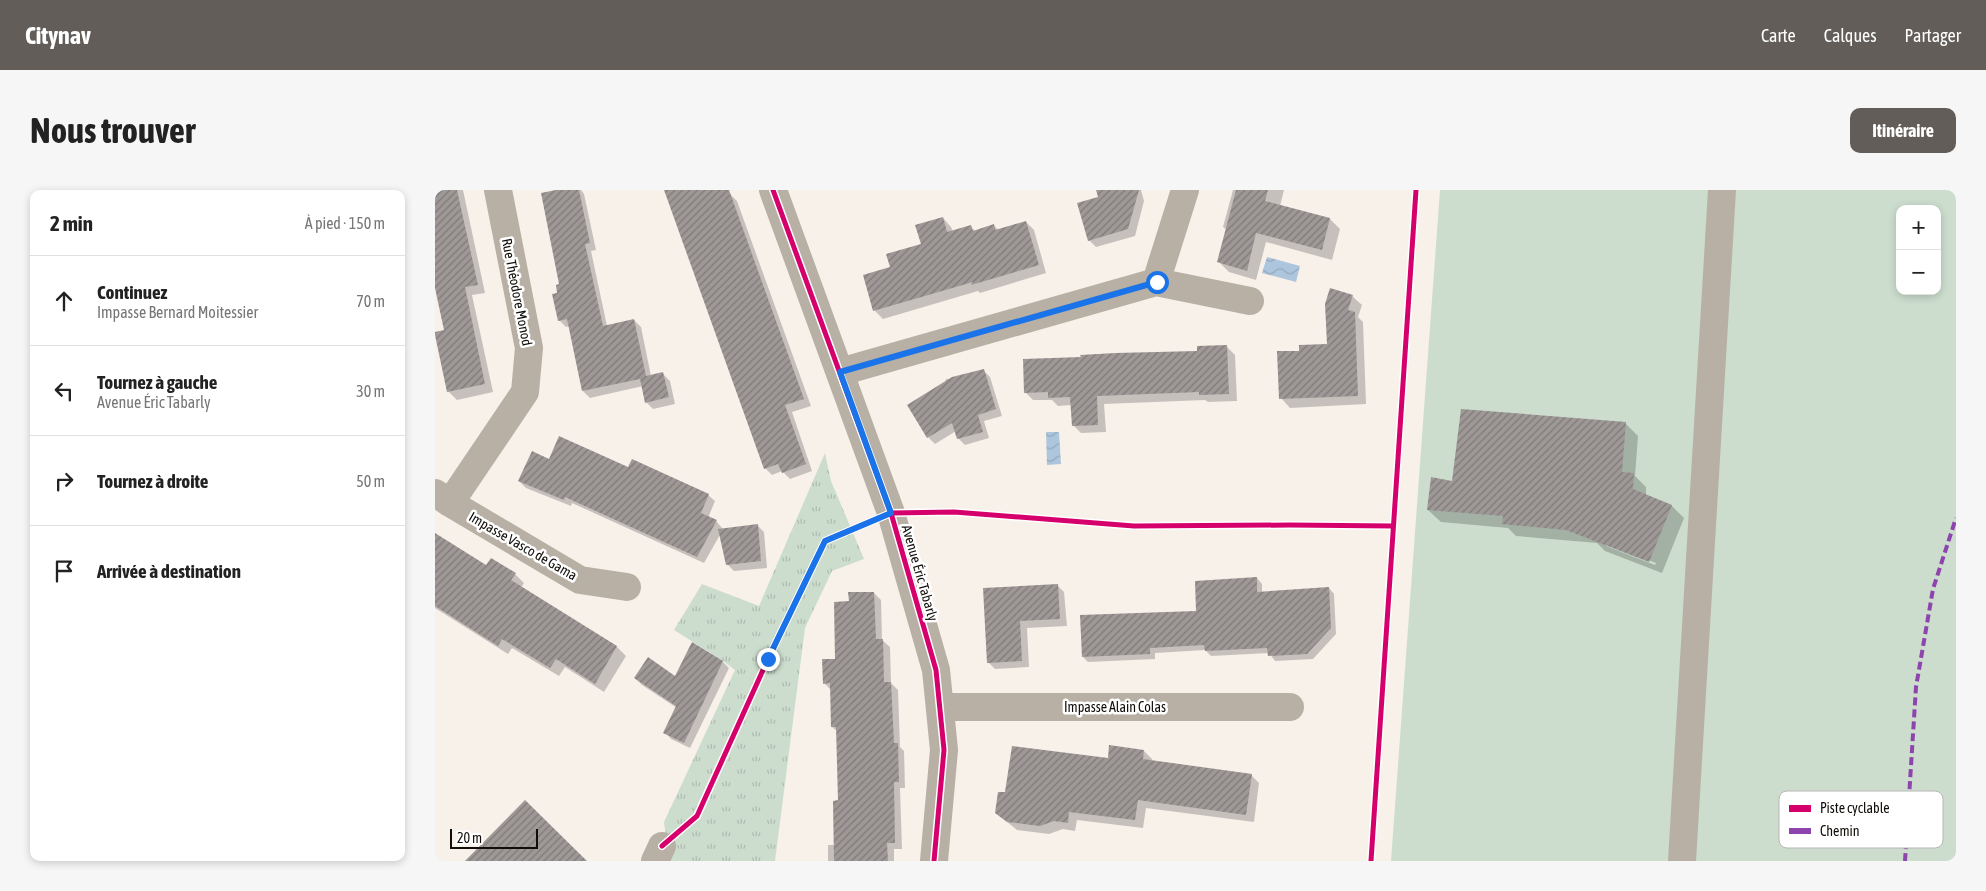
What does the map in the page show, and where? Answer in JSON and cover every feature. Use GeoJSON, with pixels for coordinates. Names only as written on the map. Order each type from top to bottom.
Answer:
{"type":"FeatureCollection","features":[{"type":"Feature","properties":{"kind":"street","name":"Rue Théodore Monod"},"geometry":{"type":"LineString","coordinates":[[443,498],[525,392],[529,348],[499,190]]}},
{"type":"Feature","properties":{"kind":"street","name":"Avenue Éric Tabarly"},"geometry":{"type":"LineString","coordinates":[[773,190],[891,513],[936,670],[944,750],[934,861]]}},
{"type":"Feature","properties":{"kind":"street"},"geometry":{"type":"LineString","coordinates":[[1157,282],[1185,190]]}},
{"type":"Feature","properties":{"kind":"street"},"geometry":{"type":"LineString","coordinates":[[1682,861],[1723,190]]}},
{"type":"Feature","properties":{"kind":"street"},"geometry":{"type":"LineString","coordinates":[[840,372],[1157,282],[1249,301]]}},
{"type":"Feature","properties":{"kind":"street","name":"Impasse Vasco de Gama"},"geometry":{"type":"LineString","coordinates":[[443,498],[579,580],[627,587]]}},
{"type":"Feature","properties":{"kind":"street","name":"Impasse Alain Colas"},"geometry":{"type":"LineString","coordinates":[[941,707],[1290,706]]}},
{"type":"Feature","properties":{"kind":"green space"},"geometry":{"type":"Polygon","coordinates":[[[1440,190],[1956,190],[1956,861],[1391,861],[1440,190]]]}},
{"type":"Feature","properties":{"kind":"green space"},"geometry":{"type":"Polygon","coordinates":[[[825,453],[831,481],[864,559],[832,571],[805,628],[775,861],[669,861],[664,822],[735,670],[674,630],[702,584],[759,606],[825,453]]]}},
{"type":"Feature","properties":{"kind":"water"},"geometry":{"type":"Polygon","coordinates":[[[1267,257],[1300,266],[1296,282],[1262,273],[1267,257]]]}},
{"type":"Feature","properties":{"kind":"water"},"geometry":{"type":"Polygon","coordinates":[[[1046,432],[1059,432],[1061,464],[1047,465],[1046,432]]]}},
{"type":"Feature","properties":{"kind":"building"},"geometry":{"type":"Polygon","coordinates":[[[435,190],[457,190],[478,285],[465,287],[485,384],[447,392],[435,335],[435,332],[444,330],[435,288],[435,190]]]}},
{"type":"Feature","properties":{"kind":"building"},"geometry":{"type":"Polygon","coordinates":[[[556,190],[579,190],[590,243],[585,244],[603,326],[634,319],[646,376],[663,372],[669,397],[645,403],[640,379],[582,391],[567,319],[558,321],[552,294],[557,293],[556,285],[559,284],[541,193],[556,190]]]}},
{"type":"Feature","properties":{"kind":"building"},"geometry":{"type":"Polygon","coordinates":[[[664,190],[729,190],[804,399],[785,405],[806,464],[782,473],[778,464],[764,469],[664,190]]]}},
{"type":"Feature","properties":{"kind":"building"},"geometry":{"type":"Polygon","coordinates":[[[1096,190],[1139,190],[1128,229],[1088,241],[1077,203],[1098,197],[1096,190]]]}},
{"type":"Feature","properties":{"kind":"building"},"geometry":{"type":"Polygon","coordinates":[[[1236,190],[1268,190],[1265,201],[1330,218],[1322,250],[1256,233],[1247,271],[1217,262],[1236,190]]]}},
{"type":"Feature","properties":{"kind":"building"},"geometry":{"type":"Polygon","coordinates":[[[943,217],[947,232],[971,225],[973,231],[994,224],[995,230],[1026,221],[1039,265],[873,311],[863,275],[890,267],[886,254],[921,244],[915,225],[943,217]]]}},
{"type":"Feature","properties":{"kind":"building"},"geometry":{"type":"Polygon","coordinates":[[[1330,288],[1353,295],[1348,310],[1355,312],[1358,396],[1279,399],[1277,351],[1299,351],[1299,345],[1327,344],[1325,304],[1330,288]]]}},
{"type":"Feature","properties":{"kind":"building"},"geometry":{"type":"Polygon","coordinates":[[[1227,345],[1229,394],[1199,395],[1199,392],[1097,396],[1098,425],[1072,426],[1070,397],[1048,398],[1048,392],[1024,393],[1023,359],[1081,357],[1080,355],[1116,353],[1197,351],[1197,346],[1227,345]]]}},
{"type":"Feature","properties":{"kind":"building"},"geometry":{"type":"Polygon","coordinates":[[[984,369],[996,409],[978,415],[983,432],[957,439],[952,423],[927,438],[907,405],[952,377],[984,369]]]}},
{"type":"Feature","properties":{"kind":"building"},"geometry":{"type":"Polygon","coordinates":[[[1461,409],[1626,422],[1622,472],[1634,473],[1633,489],[1672,505],[1649,562],[1566,530],[1502,524],[1503,516],[1427,510],[1431,477],[1452,481],[1461,409]]]}},
{"type":"Feature","properties":{"kind":"building"},"geometry":{"type":"Polygon","coordinates":[[[559,436],[628,467],[632,459],[709,494],[701,513],[717,520],[697,557],[565,497],[564,500],[518,481],[532,451],[549,459],[559,436]]]}},
{"type":"Feature","properties":{"kind":"building"},"geometry":{"type":"Polygon","coordinates":[[[758,524],[761,561],[726,565],[718,529],[758,524]]]}},
{"type":"Feature","properties":{"kind":"building"},"geometry":{"type":"Polygon","coordinates":[[[435,533],[486,565],[491,558],[516,573],[511,580],[617,646],[595,684],[556,659],[550,668],[502,639],[498,646],[435,606],[435,533]]]}},
{"type":"Feature","properties":{"kind":"building"},"geometry":{"type":"Polygon","coordinates":[[[1257,577],[1257,592],[1329,587],[1331,628],[1307,654],[1268,656],[1267,648],[1205,651],[1204,645],[1150,648],[1150,654],[1082,657],[1080,615],[1196,611],[1195,581],[1257,577]]]}},
{"type":"Feature","properties":{"kind":"building"},"geometry":{"type":"Polygon","coordinates":[[[1058,584],[1060,619],[1020,621],[1022,661],[987,663],[983,588],[1058,584]]]}},
{"type":"Feature","properties":{"kind":"building"},"geometry":{"type":"Polygon","coordinates":[[[848,592],[874,592],[876,639],[883,639],[884,682],[891,682],[894,743],[898,743],[899,782],[894,782],[895,843],[887,843],[888,861],[834,861],[833,801],[838,800],[836,727],[831,727],[830,683],[823,684],[822,659],[835,659],[834,602],[849,601],[848,592]]]}},
{"type":"Feature","properties":{"kind":"building"},"geometry":{"type":"Polygon","coordinates":[[[692,642],[723,661],[684,743],[663,733],[676,706],[634,678],[648,657],[675,676],[692,642]]]}},
{"type":"Feature","properties":{"kind":"building"},"geometry":{"type":"Polygon","coordinates":[[[1109,745],[1144,750],[1143,759],[1252,774],[1246,815],[1138,800],[1135,820],[1069,812],[1068,823],[1054,821],[1040,826],[1007,822],[995,813],[998,792],[1005,792],[1012,746],[1108,758],[1109,745]]]}},
{"type":"Feature","properties":{"kind":"building"},"geometry":{"type":"Polygon","coordinates":[[[525,800],[587,861],[465,861],[525,800]]]}},
{"type":"Feature","properties":{"kind":"marked path"},"geometry":{"type":"LineString","coordinates":[[1909,791],[1916,687],[1933,589],[1956,518]]}},
{"type":"Feature","properties":{"kind":"marked path"},"geometry":{"type":"LineString","coordinates":[[1905,861],[1906,848]]}},
{"type":"Feature","properties":{"kind":"cycle path"},"geometry":{"type":"LineString","coordinates":[[773,190],[891,513],[936,670],[944,750],[934,861]]}},
{"type":"Feature","properties":{"kind":"cycle path"},"geometry":{"type":"LineString","coordinates":[[1371,861],[1416,190]]}},
{"type":"Feature","properties":{"kind":"cycle path"},"geometry":{"type":"LineString","coordinates":[[662,846],[697,816],[768,659],[825,541],[891,513],[954,512],[1134,526],[1393,526]]}},
{"type":"Feature","properties":{"kind":"route"},"geometry":{"type":"LineString","coordinates":[[768,659],[825,541],[891,513],[840,372],[1157,282]]}}]}
